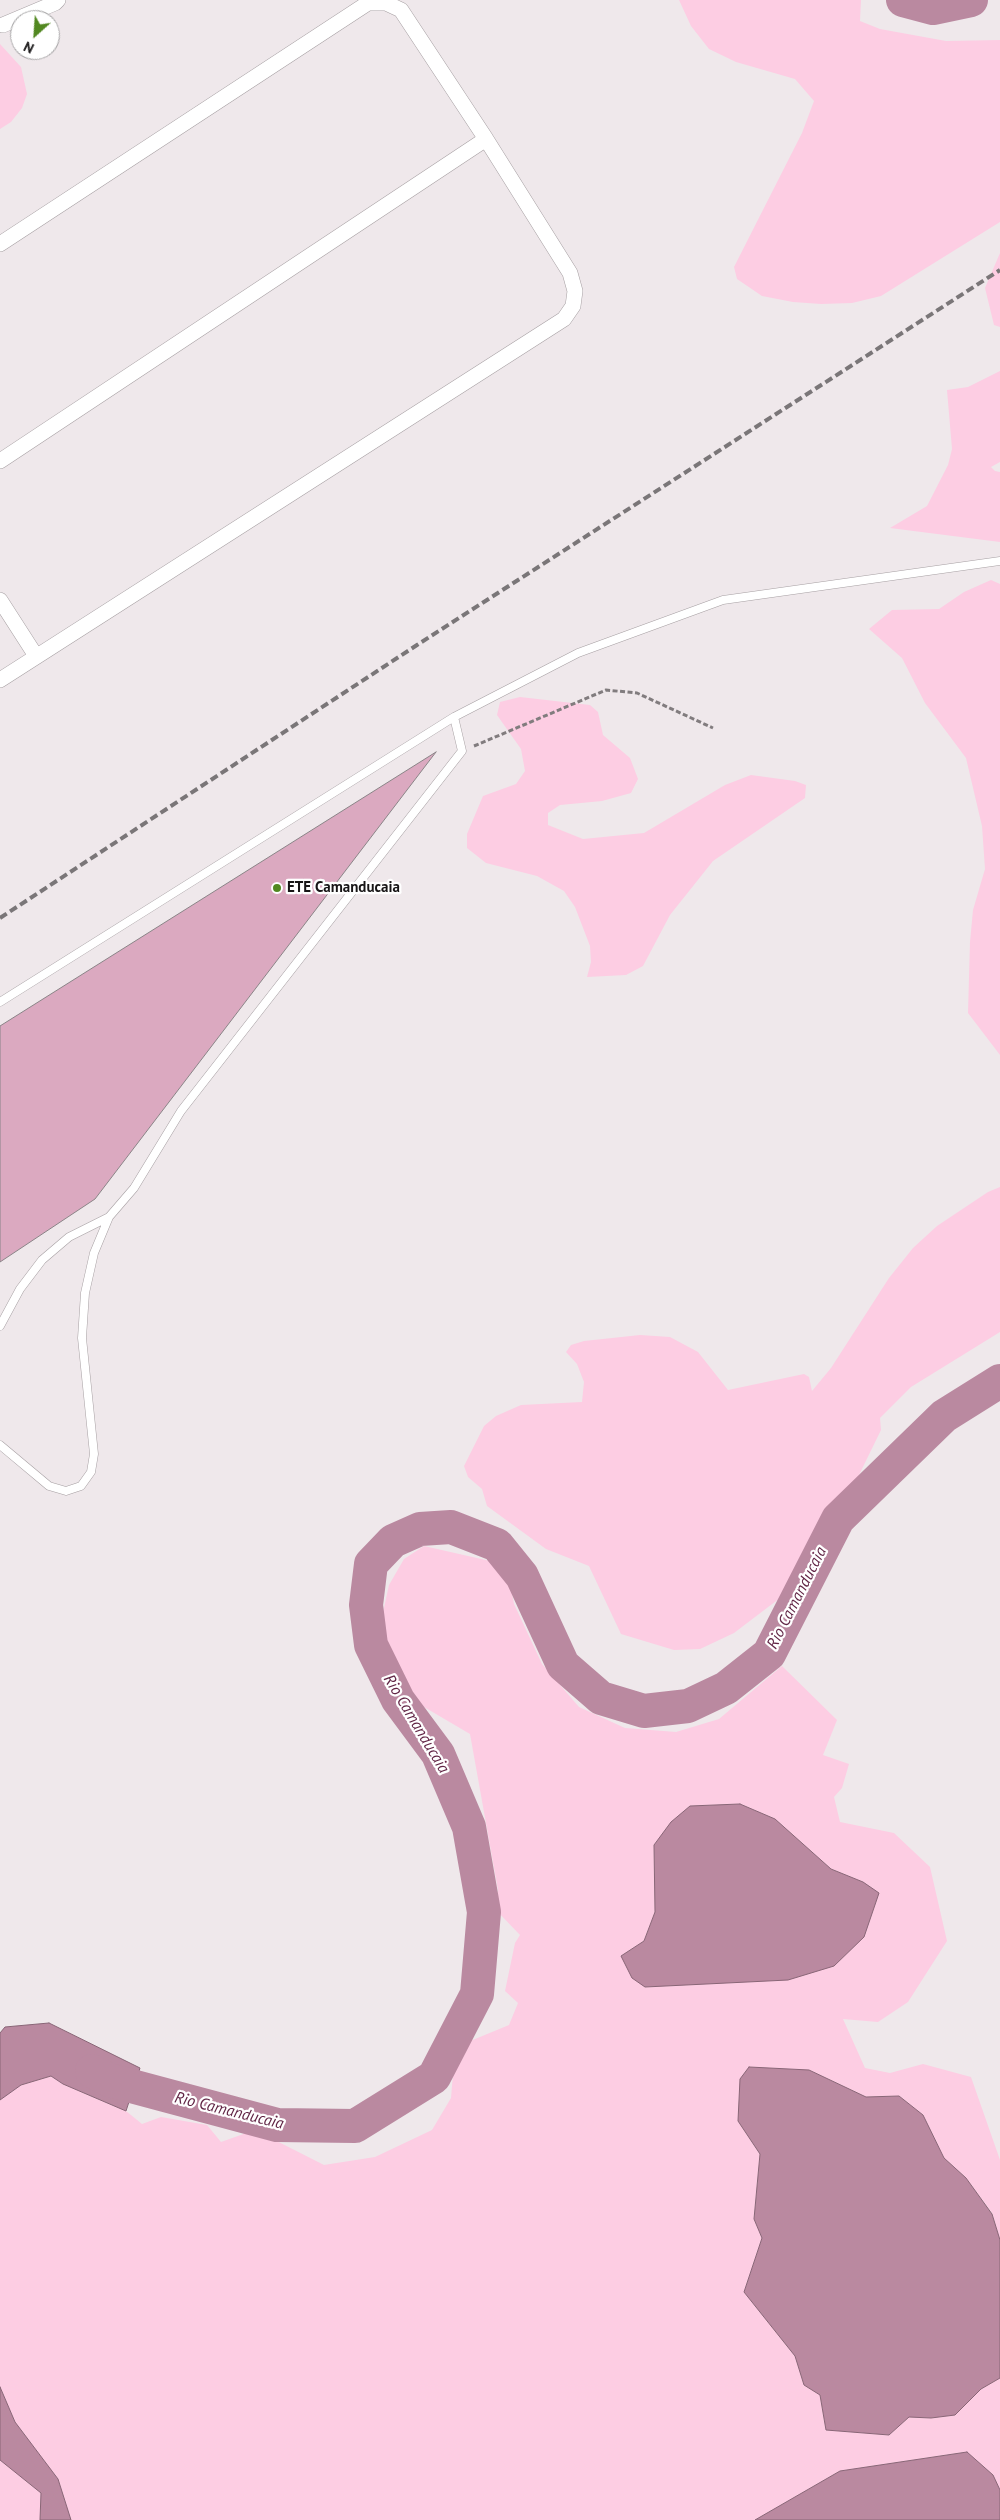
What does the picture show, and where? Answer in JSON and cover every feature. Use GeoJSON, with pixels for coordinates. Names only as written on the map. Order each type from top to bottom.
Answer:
{"type":"FeatureCollection","features":[{"type":"Feature","properties":{"kind":"street"},"geometry":{"type":"LineString","coordinates":[[3,24],[55,4],[58,0]]}},
{"type":"Feature","properties":{"kind":"street"},"geometry":{"type":"LineString","coordinates":[[0,244],[368,3],[386,3],[401,10],[486,139],[570,273],[575,291],[573,306],[564,319],[0,680]]}},
{"type":"Feature","properties":{"kind":"street"},"geometry":{"type":"LineString","coordinates":[[0,461],[486,139]]}},
{"type":"Feature","properties":{"kind":"street"},"geometry":{"type":"LineString","coordinates":[[0,600],[36,656]]}},
{"type":"Feature","properties":{"kind":"lane"},"geometry":{"type":"LineString","coordinates":[[0,1002],[454,717],[578,653],[723,600],[1000,561]]}},
{"type":"Feature","properties":{"kind":"lane"},"geometry":{"type":"LineString","coordinates":[[0,1445],[49,1486],[66,1491],[81,1486],[91,1472],[94,1454],[82,1338],[85,1293],[94,1253],[109,1217],[134,1188],[152,1162],[181,1111],[462,751],[454,717]]}},
{"type":"Feature","properties":{"kind":"lane"},"geometry":{"type":"LineString","coordinates":[[0,1326],[20,1288],[42,1260],[69,1237],[109,1217]]}},
{"type":"Feature","properties":{"kind":"path"},"geometry":{"type":"LineString","coordinates":[[462,751],[606,690],[637,693],[712,728]]}},
{"type":"Feature","properties":{"kind":"shaded area"},"geometry":{"type":"Polygon","coordinates":[[[679,0],[861,0],[860,21],[880,29],[946,41],[1000,40],[1000,222],[881,296],[852,303],[821,304],[793,302],[762,296],[737,279],[734,267],[802,133],[814,101],[795,79],[736,62],[709,49],[691,26],[679,0]]]}},
{"type":"Feature","properties":{"kind":"shaded area"},"geometry":{"type":"Polygon","coordinates":[[[0,44],[10,55],[10,60],[15,60],[21,67],[27,94],[22,108],[11,122],[0,129],[0,44]]]}},
{"type":"Feature","properties":{"kind":"shaded area"},"geometry":{"type":"Polygon","coordinates":[[[1000,253],[1000,327],[994,325],[985,288],[1000,253]]]}},
{"type":"Feature","properties":{"kind":"shaded area"},"geometry":{"type":"Polygon","coordinates":[[[1000,371],[1000,462],[991,467],[995,471],[1000,472],[1000,542],[890,528],[927,506],[948,465],[952,449],[947,390],[968,387],[1000,371]]]}},
{"type":"Feature","properties":{"kind":"shaded area"},"geometry":{"type":"Polygon","coordinates":[[[991,580],[1000,584],[1000,1055],[968,1013],[973,910],[985,869],[982,826],[966,758],[925,703],[902,658],[869,629],[892,610],[939,609],[964,592],[991,580]]]}},
{"type":"Feature","properties":{"kind":"shaded area"},"geometry":{"type":"Polygon","coordinates":[[[520,697],[590,705],[598,712],[603,735],[630,758],[638,779],[631,793],[602,801],[560,805],[548,813],[548,825],[583,839],[644,833],[725,785],[751,775],[795,781],[806,785],[805,798],[713,861],[670,915],[643,966],[626,975],[587,977],[591,962],[590,946],[575,907],[564,891],[537,876],[486,863],[467,848],[467,834],[483,796],[516,784],[525,771],[521,749],[497,715],[500,702],[520,697]]]}},
{"type":"Feature","properties":{"kind":"shaded area"},"geometry":{"type":"Polygon","coordinates":[[[1000,1187],[1000,1332],[911,1387],[880,1418],[881,1430],[839,1516],[784,1595],[734,1633],[700,1649],[674,1650],[621,1634],[589,1566],[546,1549],[487,1506],[482,1489],[468,1477],[464,1466],[484,1426],[496,1416],[521,1405],[582,1402],[584,1382],[577,1364],[566,1352],[571,1345],[584,1341],[640,1335],[670,1337],[698,1352],[728,1390],[804,1374],[809,1377],[812,1391],[831,1368],[889,1278],[913,1248],[937,1226],[988,1192],[1000,1187]]]}},
{"type":"Feature","properties":{"kind":"shaded area"},"geometry":{"type":"Polygon","coordinates":[[[424,1546],[490,1561],[509,1577],[514,1604],[542,1664],[579,1707],[625,1728],[676,1732],[719,1719],[782,1666],[837,1720],[823,1755],[849,1764],[842,1788],[834,1797],[840,1822],[894,1833],[930,1867],[947,1941],[908,2002],[878,2022],[843,2019],[865,2068],[890,2073],[923,2064],[971,2077],[1000,2160],[1000,2240],[992,2213],[966,2178],[944,2158],[923,2115],[899,2096],[866,2097],[809,2070],[738,2121],[760,2154],[754,2218],[762,2238],[744,2292],[795,2356],[804,2385],[820,2395],[826,2430],[889,2435],[909,2417],[931,2418],[955,2415],[981,2389],[1000,2378],[1000,2490],[993,2475],[966,2452],[840,2471],[755,2520],[71,2520],[58,2479],[15,2422],[0,2387],[0,2100],[21,2085],[51,2076],[63,2084],[126,2111],[142,2124],[161,2117],[207,2125],[221,2142],[255,2130],[324,2165],[375,2157],[432,2130],[451,2098],[454,2062],[463,2044],[509,2025],[518,2003],[505,1991],[515,1943],[520,1935],[495,1909],[498,1890],[470,1734],[402,1694],[390,1666],[380,1626],[389,1585],[404,1559],[424,1546]],[[740,1804],[690,1806],[654,1845],[655,1912],[644,1941],[622,1956],[863,1882],[831,1869],[775,1819],[740,1804]]]}},
{"type":"Feature","properties":{"kind":"shaded area"},"geometry":{"type":"Polygon","coordinates":[[[740,1804],[775,1819],[831,1869],[863,1882],[879,1893],[864,1937],[834,1966],[788,1980],[645,1987],[632,1978],[621,1956],[644,1941],[655,1912],[654,1845],[671,1822],[690,1806],[740,1804]]]}},
{"type":"Feature","properties":{"kind":"shaded area"},"geometry":{"type":"Polygon","coordinates":[[[49,2023],[140,2068],[126,2111],[63,2084],[51,2076],[21,2085],[0,2100],[0,2033],[5,2027],[49,2023]]]}},
{"type":"Feature","properties":{"kind":"shaded area"},"geometry":{"type":"Polygon","coordinates":[[[749,2067],[809,2070],[866,2097],[899,2096],[923,2115],[944,2158],[966,2178],[992,2214],[1000,2240],[1000,2378],[981,2389],[955,2415],[931,2418],[909,2417],[889,2435],[826,2430],[820,2395],[804,2385],[795,2356],[744,2292],[762,2238],[754,2219],[760,2154],[738,2121],[740,2079],[749,2067]]]}},
{"type":"Feature","properties":{"kind":"shaded area"},"geometry":{"type":"Polygon","coordinates":[[[0,2387],[15,2422],[58,2479],[71,2520],[40,2520],[41,2493],[0,2460],[0,2387]]]}},
{"type":"Feature","properties":{"kind":"shaded area"},"geometry":{"type":"Polygon","coordinates":[[[967,2452],[993,2475],[1000,2490],[1000,2520],[755,2520],[840,2471],[967,2452]]]}},
{"type":"Feature","properties":{"kind":"shaded area"},"geometry":{"type":"Polygon","coordinates":[[[0,2460],[41,2493],[40,2520],[0,2520],[0,2460]]]}},
{"type":"Feature","properties":{"kind":"building","name":"ETE Camanducaia"},"geometry":{"type":"Polygon","coordinates":[[[436,752],[95,1199],[0,1262],[0,1026],[436,752]]]}},
{"type":"Feature","properties":{"kind":"waterway","name":"Rio Camanducaia"},"geometry":{"type":"LineString","coordinates":[[903,0],[933,8],[971,0]]}},
{"type":"Feature","properties":{"kind":"waterway","name":"Rio Camanducaia"},"geometry":{"type":"LineString","coordinates":[[92,2071],[109,2080],[277,2125],[355,2126],[434,2077],[477,1994],[484,1912],[469,1827],[438,1754],[398,1700],[371,1645],[366,1605],[371,1564],[393,1541],[420,1529],[451,1527],[497,1545],[522,1576],[563,1665],[601,1698],[644,1711],[688,1706],[726,1688],[769,1654],[838,1519],[944,1416],[1000,1381]]}},
{"type":"Feature","properties":{"kind":"railway"},"geometry":{"type":"LineString","coordinates":[[0,918],[417,645],[1000,270]]}},
{"type":"Feature","properties":{"kind":"place","name":"ETE Camanducaia"},"geometry":{"type":"Point","coordinates":[277,888]}}]}
